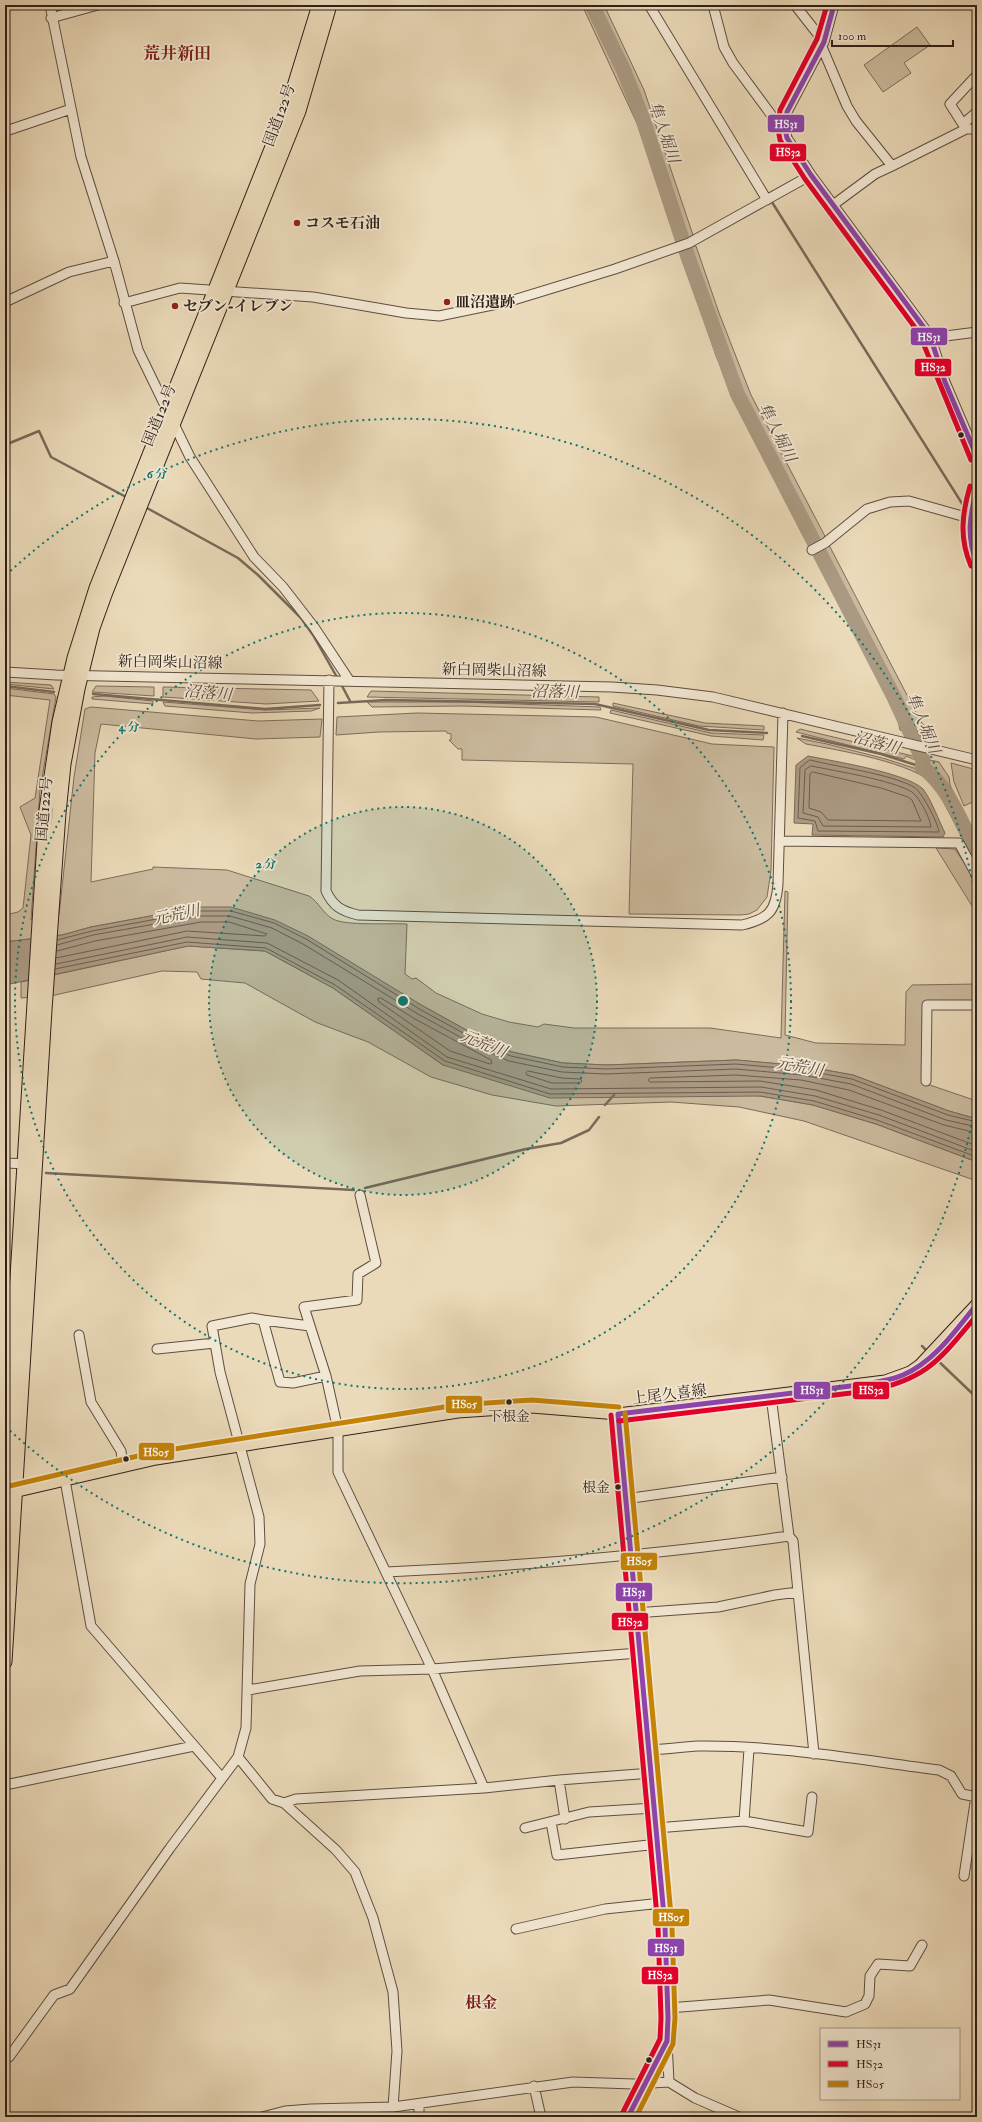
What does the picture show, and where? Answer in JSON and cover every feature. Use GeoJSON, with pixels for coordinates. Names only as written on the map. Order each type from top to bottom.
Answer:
{"type":"FeatureCollection","features":[{"type":"Feature","properties":{"kind":"highway","name":"国道122号"},"geometry":{"type":"LineString","coordinates":[[5,1470],[30,1164],[46,913],[46,810],[59,722],[106,592],[173,424],[287,109],[319,5]]}},
{"type":"Feature","properties":{"kind":"highway","name":"国道122号"},"geometry":{"type":"LineString","coordinates":[[76,674],[83,626],[101,574],[167,411],[299,111],[330,5]]}},
{"type":"Feature","properties":{"kind":"highway","name":"国道122号"},"geometry":{"type":"LineString","coordinates":[[5,1662],[14,1350]]}},
{"type":"Feature","properties":{"kind":"main road","name":"上尾久喜線"},"geometry":{"type":"LineString","coordinates":[[10,1493],[156,1459],[483,1409],[532,1408],[618,1414],[873,1383],[910,1372],[933,1354],[977,1304]]}},
{"type":"Feature","properties":{"kind":"street"},"geometry":{"type":"LineString","coordinates":[[50,5],[51,18],[81,157],[114,261],[124,303],[138,350],[190,457],[254,557],[283,587],[314,627],[349,680]]}},
{"type":"Feature","properties":{"kind":"street"},"geometry":{"type":"LineString","coordinates":[[51,18],[98,5]]}},
{"type":"Feature","properties":{"kind":"street"},"geometry":{"type":"LineString","coordinates":[[649,5],[767,200]]}},
{"type":"Feature","properties":{"kind":"street"},"geometry":{"type":"LineString","coordinates":[[713,5],[724,47],[733,63],[778,124],[785,129]]}},
{"type":"Feature","properties":{"kind":"street"},"geometry":{"type":"LineString","coordinates":[[795,5],[823,45],[847,106],[856,121],[892,166]]}},
{"type":"Feature","properties":{"kind":"street"},"geometry":{"type":"LineString","coordinates":[[834,5],[823,45],[791,101],[787,112],[785,129],[790,146],[810,175],[916,315],[930,338],[945,382],[977,457]]}},
{"type":"Feature","properties":{"kind":"street"},"geometry":{"type":"LineString","coordinates":[[977,75],[950,104],[965,127],[977,130]]}},
{"type":"Feature","properties":{"kind":"street"},"geometry":{"type":"LineString","coordinates":[[6,131],[71,109]]}},
{"type":"Feature","properties":{"kind":"street"},"geometry":{"type":"LineString","coordinates":[[833,205],[875,174],[965,127],[977,112]]}},
{"type":"Feature","properties":{"kind":"street"},"geometry":{"type":"LineString","coordinates":[[124,303],[180,288],[314,297],[406,313],[439,316],[507,302],[615,269],[689,243],[810,175]]}},
{"type":"Feature","properties":{"kind":"street"},"geometry":{"type":"LineString","coordinates":[[5,302],[69,272],[114,261]]}},
{"type":"Feature","properties":{"kind":"street"},"geometry":{"type":"LineString","coordinates":[[930,338],[977,332]]}},
{"type":"Feature","properties":{"kind":"street"},"geometry":{"type":"LineString","coordinates":[[977,488],[969,539],[977,563]]}},
{"type":"Feature","properties":{"kind":"street"},"geometry":{"type":"LineString","coordinates":[[812,550],[825,543],[867,509],[890,502],[909,501],[971,524]]}},
{"type":"Feature","properties":{"kind":"street","name":"新白岡柴山沼線"},"geometry":{"type":"LineString","coordinates":[[5,672],[649,689],[713,697],[977,760]]}},
{"type":"Feature","properties":{"kind":"street"},"geometry":{"type":"LineString","coordinates":[[329,680],[326,891],[332,902],[347,912],[358,915],[742,924],[765,917],[773,908],[777,900],[783,714]]}},
{"type":"Feature","properties":{"kind":"street"},"geometry":{"type":"LineString","coordinates":[[779,841],[959,843],[977,876]]}},
{"type":"Feature","properties":{"kind":"street"},"geometry":{"type":"LineString","coordinates":[[926,1081],[927,1005],[977,1005]]}},
{"type":"Feature","properties":{"kind":"street"},"geometry":{"type":"LineString","coordinates":[[5,1163],[30,1164]]}},
{"type":"Feature","properties":{"kind":"street"},"geometry":{"type":"LineString","coordinates":[[360,1195],[376,1263],[358,1274],[357,1300],[304,1307],[326,1376],[338,1430],[338,1472],[432,1670],[484,1788]]}},
{"type":"Feature","properties":{"kind":"street"},"geometry":{"type":"LineString","coordinates":[[5,2058],[9,2057],[54,1995],[70,1989],[238,1757],[246,1728],[250,1584],[260,1544],[259,1517],[220,1372],[212,1326],[252,1318],[310,1326]]}},
{"type":"Feature","properties":{"kind":"street"},"geometry":{"type":"LineString","coordinates":[[263,1320],[280,1382],[292,1383],[326,1376]]}},
{"type":"Feature","properties":{"kind":"street"},"geometry":{"type":"LineString","coordinates":[[79,1335],[91,1402],[121,1450],[123,1467]]}},
{"type":"Feature","properties":{"kind":"street"},"geometry":{"type":"LineString","coordinates":[[157,1349],[215,1344]]}},
{"type":"Feature","properties":{"kind":"street"},"geometry":{"type":"LineString","coordinates":[[771,1396],[789,1536],[793,1541],[814,1754]]}},
{"type":"Feature","properties":{"kind":"street"},"geometry":{"type":"LineString","coordinates":[[618,1414],[635,1614],[650,1750],[658,1844],[668,2008],[667,2041],[669,2082]]}},
{"type":"Feature","properties":{"kind":"street"},"geometry":{"type":"LineString","coordinates":[[625,1499],[782,1477]]}},
{"type":"Feature","properties":{"kind":"street"},"geometry":{"type":"LineString","coordinates":[[65,1480],[91,1626],[222,1778]]}},
{"type":"Feature","properties":{"kind":"street"},"geometry":{"type":"LineString","coordinates":[[386,1572],[510,1566],[630,1555],[789,1536]]}},
{"type":"Feature","properties":{"kind":"street"},"geometry":{"type":"LineString","coordinates":[[635,1614],[718,1607],[775,1595],[798,1592]]}},
{"type":"Feature","properties":{"kind":"street"},"geometry":{"type":"LineString","coordinates":[[248,1690],[360,1671],[432,1670],[639,1653]]}},
{"type":"Feature","properties":{"kind":"street"},"geometry":{"type":"LineString","coordinates":[[5,1785],[194,1746]]}},
{"type":"Feature","properties":{"kind":"street"},"geometry":{"type":"LineString","coordinates":[[650,1750],[698,1746],[750,1749],[814,1754],[939,1770],[951,1776],[962,1794],[976,1797],[964,1876]]}},
{"type":"Feature","properties":{"kind":"street"},"geometry":{"type":"LineString","coordinates":[[744,1822],[750,1749]]}},
{"type":"Feature","properties":{"kind":"street"},"geometry":{"type":"LineString","coordinates":[[238,1757],[272,1799],[284,1803],[336,1850],[355,1872],[373,1918],[393,1992],[397,2051],[393,2107]]}},
{"type":"Feature","properties":{"kind":"street"},"geometry":{"type":"LineString","coordinates":[[284,1803],[296,1799],[484,1788],[559,1780],[652,1773]]}},
{"type":"Feature","properties":{"kind":"street"},"geometry":{"type":"LineString","coordinates":[[559,1780],[565,1819]]}},
{"type":"Feature","properties":{"kind":"street"},"geometry":{"type":"LineString","coordinates":[[656,1828],[744,1822],[808,1832],[812,1797]]}},
{"type":"Feature","properties":{"kind":"street"},"geometry":{"type":"LineString","coordinates":[[525,1828],[589,1812],[654,1808]]}},
{"type":"Feature","properties":{"kind":"street"},"geometry":{"type":"LineString","coordinates":[[551,1822],[557,1855],[658,1844]]}},
{"type":"Feature","properties":{"kind":"street"},"geometry":{"type":"LineString","coordinates":[[516,1929],[605,1909],[662,1903]]}},
{"type":"Feature","properties":{"kind":"street"},"geometry":{"type":"LineString","coordinates":[[668,2008],[769,2000],[846,2012],[865,2004],[868,1996],[870,1976],[878,1964],[910,1966],[922,1945]]}},
{"type":"Feature","properties":{"kind":"street"},"geometry":{"type":"LineString","coordinates":[[628,2117],[667,2041]]}},
{"type":"Feature","properties":{"kind":"street"},"geometry":{"type":"LineString","coordinates":[[262,2117],[285,2114],[393,2107],[534,2086],[573,2082],[646,2084],[669,2082],[695,2098],[739,2117]]}},
{"type":"Feature","properties":{"kind":"street"},"geometry":{"type":"LineString","coordinates":[[534,2086],[541,2117]]}},
{"type":"Feature","properties":{"kind":"street"},"geometry":{"type":"LineString","coordinates":[[419,2104],[419,2117]]}},
{"type":"Feature","properties":{"kind":"shaded area"},"geometry":{"type":"Polygon","coordinates":[[[582,5],[588,5],[625,79],[644,129],[681,242],[679,242],[647,145],[582,5]]]}},
{"type":"Feature","properties":{"kind":"shaded area"},"geometry":{"type":"Polygon","coordinates":[[[595,5],[604,5],[644,90],[693,235],[686,239],[637,93],[595,5]]]}},
{"type":"Feature","properties":{"kind":"shaded area"},"geometry":{"type":"Polygon","coordinates":[[[917,27],[930,45],[904,63],[911,73],[883,92],[864,65],[917,27]]]}},
{"type":"Feature","properties":{"kind":"shaded area"},"geometry":{"type":"Polygon","coordinates":[[[696,246],[719,313],[751,395],[827,540],[818,543],[753,418],[726,356],[689,247],[696,246]]]}},
{"type":"Feature","properties":{"kind":"shaded area"},"geometry":{"type":"Polygon","coordinates":[[[680,249],[683,249],[711,334],[737,396],[814,546],[811,547],[748,425],[716,356],[680,249]]]}},
{"type":"Feature","properties":{"kind":"shaded area"},"geometry":{"type":"Polygon","coordinates":[[[829,545],[921,722],[938,739],[929,737],[927,733],[913,729],[900,699],[821,550],[829,545]]]}},
{"type":"Feature","properties":{"kind":"shaded area"},"geometry":{"type":"Polygon","coordinates":[[[818,553],[888,688],[898,710],[905,732],[900,730],[895,706],[815,554],[818,553]]]}},
{"type":"Feature","properties":{"kind":"shaded area"},"geometry":{"type":"Polygon","coordinates":[[[5,682],[51,685],[54,689],[5,684],[5,682]]]}},
{"type":"Feature","properties":{"kind":"shaded area"},"geometry":{"type":"Polygon","coordinates":[[[96,686],[154,687],[154,696],[92,692],[96,686]]]}},
{"type":"Feature","properties":{"kind":"shaded area"},"geometry":{"type":"Polygon","coordinates":[[[163,687],[311,690],[319,701],[266,704],[163,697],[163,687]]]}},
{"type":"Feature","properties":{"kind":"shaded area"},"geometry":{"type":"Polygon","coordinates":[[[5,688],[54,694],[56,697],[40,790],[31,920],[59,915],[74,777],[85,709],[91,707],[258,721],[322,719],[320,737],[256,739],[101,724],[95,753],[91,882],[153,869],[153,867],[227,870],[309,896],[316,901],[330,917],[339,921],[347,923],[407,924],[405,974],[412,979],[416,978],[436,993],[482,1014],[509,1022],[538,1027],[544,1024],[574,1028],[710,1028],[781,1038],[785,891],[788,892],[785,1035],[816,1043],[905,1045],[906,992],[912,985],[977,984],[977,1001],[923,1003],[923,1080],[921,1082],[977,1101],[977,1119],[949,1111],[853,1075],[803,1066],[736,1060],[607,1065],[563,1063],[512,1052],[488,1042],[423,1006],[199,907],[91,927],[62,935],[5,942],[5,915],[18,912],[23,908],[31,835],[20,807],[35,798],[50,700],[5,695],[5,688]]]}},
{"type":"Feature","properties":{"kind":"shaded area"},"geometry":{"type":"Polygon","coordinates":[[[371,691],[599,697],[599,702],[367,697],[371,691]]]}},
{"type":"Feature","properties":{"kind":"shaded area"},"geometry":{"type":"Polygon","coordinates":[[[104,696],[153,701],[153,704],[92,699],[92,697],[104,696]]]}},
{"type":"Feature","properties":{"kind":"shaded area"},"geometry":{"type":"Polygon","coordinates":[[[163,702],[265,710],[320,708],[311,711],[252,713],[165,706],[163,702]]]}},
{"type":"Feature","properties":{"kind":"shaded area"},"geometry":{"type":"Polygon","coordinates":[[[367,702],[462,702],[600,707],[601,710],[462,706],[372,707],[367,702]]]}},
{"type":"Feature","properties":{"kind":"shaded area"},"geometry":{"type":"Polygon","coordinates":[[[613,703],[705,723],[764,726],[764,730],[699,726],[613,706],[613,703]]]}},
{"type":"Feature","properties":{"kind":"shaded area"},"geometry":{"type":"Polygon","coordinates":[[[611,710],[711,733],[764,735],[763,740],[711,736],[610,713],[611,710]]]}},
{"type":"Feature","properties":{"kind":"shaded area"},"geometry":{"type":"Polygon","coordinates":[[[417,713],[596,717],[712,744],[774,747],[771,871],[767,897],[757,910],[749,914],[629,914],[633,764],[462,760],[462,749],[458,749],[449,740],[451,740],[451,734],[447,733],[446,731],[379,732],[336,735],[337,717],[417,713]]]}},
{"type":"Feature","properties":{"kind":"shaded area"},"geometry":{"type":"Polygon","coordinates":[[[800,729],[917,757],[918,761],[906,756],[904,759],[796,732],[800,729]]]}},
{"type":"Feature","properties":{"kind":"shaded area"},"geometry":{"type":"Polygon","coordinates":[[[797,738],[886,759],[926,772],[933,777],[956,815],[977,857],[977,866],[935,786],[926,778],[894,764],[856,754],[806,744],[797,738]]]}},
{"type":"Feature","properties":{"kind":"shaded area"},"geometry":{"type":"Polygon","coordinates":[[[925,759],[939,762],[949,777],[950,785],[977,839],[977,846],[950,791],[935,773],[926,767],[925,759]]]}},
{"type":"Feature","properties":{"kind":"shaded area"},"geometry":{"type":"Polygon","coordinates":[[[951,763],[977,770],[977,800],[964,806],[954,782],[951,763]]]}},
{"type":"Feature","properties":{"kind":"shaded area"},"geometry":{"type":"Polygon","coordinates":[[[936,848],[955,849],[977,882],[977,914],[936,848]]]}},
{"type":"Feature","properties":{"kind":"shaded area"},"geometry":{"type":"Polygon","coordinates":[[[188,946],[265,951],[333,988],[443,1065],[760,1096],[813,1105],[876,1124],[977,1162],[977,1181],[804,1121],[739,1107],[671,1102],[556,1106],[492,1095],[431,1077],[368,1042],[315,1022],[245,983],[201,979],[197,972],[162,971],[55,995],[21,998],[21,982],[188,946]]]}},
{"type":"Feature","properties":{"kind":"water"},"geometry":{"type":"Polygon","coordinates":[[[808,756],[869,768],[914,783],[923,789],[929,798],[945,833],[943,837],[812,835],[813,824],[794,823],[796,765],[808,756]]]}},
{"type":"Feature","properties":{"kind":"water","name":"元荒川"},"geometry":{"type":"Polygon","coordinates":[[[199,907],[231,907],[275,920],[308,936],[423,1006],[488,1042],[512,1052],[563,1063],[607,1065],[737,1060],[803,1066],[853,1075],[949,1111],[977,1119],[977,1162],[876,1124],[813,1105],[760,1096],[550,1098],[443,1065],[333,988],[265,951],[188,946],[5,985],[5,942],[62,935],[91,927],[199,907]]]}},
{"type":"Feature","properties":{"kind":"waterway","name":"隼人堀川"},"geometry":{"type":"LineString","coordinates":[[592,5],[624,71],[642,117],[688,257],[737,393],[894,697],[923,760],[922,767],[932,775],[947,795],[977,853]]}},
{"type":"Feature","properties":{"kind":"waterway"},"geometry":{"type":"LineString","coordinates":[[770,199],[968,513]]}},
{"type":"Feature","properties":{"kind":"waterway"},"geometry":{"type":"LineString","coordinates":[[5,445],[39,431],[51,457],[128,498]]}},
{"type":"Feature","properties":{"kind":"waterway"},"geometry":{"type":"LineString","coordinates":[[145,507],[238,558],[258,575],[301,618],[313,635],[338,679]]}},
{"type":"Feature","properties":{"kind":"waterway"},"geometry":{"type":"LineString","coordinates":[[973,521],[977,528]]}},
{"type":"Feature","properties":{"kind":"waterway"},"geometry":{"type":"LineString","coordinates":[[341,684],[350,701]]}},
{"type":"Feature","properties":{"kind":"waterway","name":"沼落川"},"geometry":{"type":"LineString","coordinates":[[5,686],[54,692]]}},
{"type":"Feature","properties":{"kind":"waterway","name":"沼落川"},"geometry":{"type":"LineString","coordinates":[[93,694],[265,709],[320,705]]}},
{"type":"Feature","properties":{"kind":"waterway","name":"沼落川"},"geometry":{"type":"LineString","coordinates":[[338,703],[386,700],[595,704],[709,730],[767,733]]}},
{"type":"Feature","properties":{"kind":"waterway","name":"沼落川"},"geometry":{"type":"LineString","coordinates":[[802,736],[881,754],[922,767]]}},
{"type":"Feature","properties":{"kind":"waterway"},"geometry":{"type":"LineString","coordinates":[[605,1105],[614,1095]]}},
{"type":"Feature","properties":{"kind":"waterway"},"geometry":{"type":"LineString","coordinates":[[365,1188],[526,1149],[561,1143],[589,1130],[599,1117]]}},
{"type":"Feature","properties":{"kind":"waterway"},"geometry":{"type":"LineString","coordinates":[[46,1173],[354,1190]]}},
{"type":"Feature","properties":{"kind":"waterway"},"geometry":{"type":"LineString","coordinates":[[922,1346],[927,1351]]}},
{"type":"Feature","properties":{"kind":"waterway"},"geometry":{"type":"LineString","coordinates":[[933,1356],[977,1398]]}},
{"type":"Feature","properties":{"kind":"transit line","name":"HS32"},"geometry":{"type":"LineString","coordinates":[[827,5],[817,39],[780,110],[778,129],[780,140],[805,179],[919,333],[971,460]]}},
{"type":"Feature","properties":{"kind":"transit line","name":"HS31"},"geometry":{"type":"LineString","coordinates":[[834,5],[824,42],[787,112],[785,129],[787,138],[811,175],[925,329],[932,342],[945,382],[977,457]]}},
{"type":"Feature","properties":{"kind":"transit line","name":"HS32"},"geometry":{"type":"LineString","coordinates":[[970,486],[965,506],[963,536],[967,556],[971,566]]}},
{"type":"Feature","properties":{"kind":"transit line","name":"HS31"},"geometry":{"type":"LineString","coordinates":[[977,488],[972,507],[970,526],[971,544],[977,563]]}},
{"type":"Feature","properties":{"kind":"transit line","name":"HS31"},"geometry":{"type":"LineString","coordinates":[[618,1414],[867,1384],[894,1378],[915,1369],[925,1362],[953,1334],[977,1304]]}},
{"type":"Feature","properties":{"kind":"transit line","name":"HS32"},"geometry":{"type":"LineString","coordinates":[[619,1421],[868,1391],[888,1386],[905,1380],[931,1365],[953,1344],[977,1315]]}},
{"type":"Feature","properties":{"kind":"transit line","name":"HS05"},"geometry":{"type":"LineString","coordinates":[[5,1487],[155,1452],[457,1405],[532,1400],[619,1407]]}},
{"type":"Feature","properties":{"kind":"transit line","name":"HS05"},"geometry":{"type":"LineString","coordinates":[[625,1413],[672,1926],[675,2018],[673,2044],[636,2117]]}},
{"type":"Feature","properties":{"kind":"transit line","name":"HS31"},"geometry":{"type":"LineString","coordinates":[[618,1414],[665,1927],[668,2018],[667,2041],[628,2117]]}},
{"type":"Feature","properties":{"kind":"transit line","name":"HS32"},"geometry":{"type":"LineString","coordinates":[[611,1415],[658,1927],[661,2018],[660,2039],[622,2114]]}},
{"type":"Feature","properties":{"kind":"place","name":"コスモ石油"},"geometry":{"type":"Point","coordinates":[297,223]}},
{"type":"Feature","properties":{"kind":"place","name":"皿沼遺跡"},"geometry":{"type":"Point","coordinates":[447,302]}},
{"type":"Feature","properties":{"kind":"place","name":"セブン-イレブン"},"geometry":{"type":"Point","coordinates":[175,306]}},
{"type":"Feature","properties":{"kind":"place","name":"下根金"},"geometry":{"type":"Point","coordinates":[509,1402]}},
{"type":"Feature","properties":{"kind":"place","name":"根金"},"geometry":{"type":"Point","coordinates":[618,1487]}},
{"type":"Feature","properties":{"kind":"district","name":"荒井新田"},"geometry":{"type":"Point","coordinates":[177,53]}},
{"type":"Feature","properties":{"kind":"district","name":"根金"},"geometry":{"type":"Point","coordinates":[481,2002]}}]}
